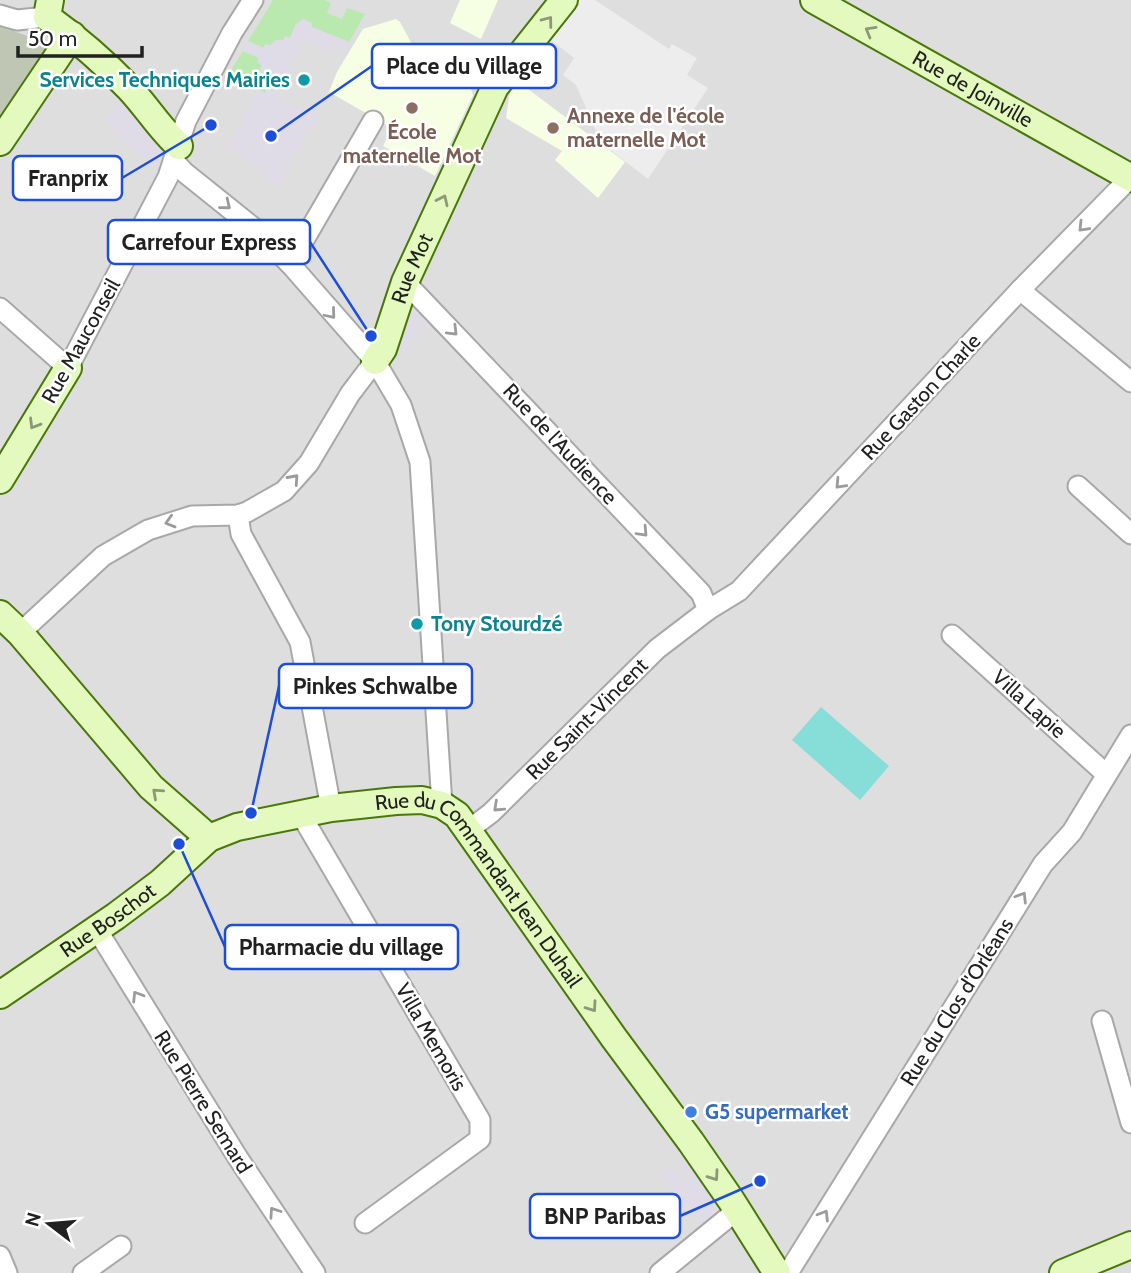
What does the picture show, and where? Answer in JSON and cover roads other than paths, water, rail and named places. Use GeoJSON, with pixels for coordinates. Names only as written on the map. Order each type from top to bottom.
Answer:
{"type":"FeatureCollection","features":[{"type":"Feature","properties":{"kind":"street","name":"Rue Mauconseil"},"geometry":{"type":"LineString","coordinates":[[0,480],[68,368],[148,219],[176,154],[186,121],[232,33],[253,0]]}},
{"type":"Feature","properties":{"kind":"street","name":"Rue Mot"},"geometry":{"type":"LineString","coordinates":[[238,515],[284,491],[309,463],[350,394],[383,349],[405,282],[495,88],[564,0]]}},
{"type":"Feature","properties":{"kind":"street","name":"Rue de Joinville"},"geometry":{"type":"LineString","coordinates":[[814,0],[1131,178]]}},
{"type":"Feature","properties":{"kind":"street"},"geometry":{"type":"LineString","coordinates":[[0,15],[17,20],[48,8],[72,35],[130,89],[165,134],[184,172],[255,229],[289,264],[375,361],[401,405],[420,462],[442,805]]}},
{"type":"Feature","properties":{"kind":"street"},"geometry":{"type":"LineString","coordinates":[[0,142],[72,35]]}},
{"type":"Feature","properties":{"kind":"street"},"geometry":{"type":"LineString","coordinates":[[289,264],[373,121]]}},
{"type":"Feature","properties":{"kind":"street","name":"Rue Gaston Charle"},"geometry":{"type":"LineString","coordinates":[[708,610],[739,592],[1020,290],[1131,178]]}},
{"type":"Feature","properties":{"kind":"street","name":"Rue de l'Audience"},"geometry":{"type":"LineString","coordinates":[[405,282],[701,593],[708,610]]}},
{"type":"Feature","properties":{"kind":"street"},"geometry":{"type":"LineString","coordinates":[[1020,290],[1131,382]]}},
{"type":"Feature","properties":{"kind":"street"},"geometry":{"type":"LineString","coordinates":[[0,308],[68,368]]}},
{"type":"Feature","properties":{"kind":"street"},"geometry":{"type":"LineString","coordinates":[[1078,485],[1131,534]]}},
{"type":"Feature","properties":{"kind":"street"},"geometry":{"type":"LineString","coordinates":[[20,634],[103,556],[148,530],[192,516],[238,515],[241,534],[302,650],[331,808]]}},
{"type":"Feature","properties":{"kind":"street","name":"Rue Saint-Vincent"},"geometry":{"type":"LineString","coordinates":[[467,831],[491,813],[657,649],[708,610]]}},
{"type":"Feature","properties":{"kind":"street"},"geometry":{"type":"LineString","coordinates":[[0,614],[151,787],[209,838]]}},
{"type":"Feature","properties":{"kind":"street","name":"Villa Lapie"},"geometry":{"type":"LineString","coordinates":[[952,635],[1106,774]]}},
{"type":"Feature","properties":{"kind":"street","name":"Rue du Clos d'Orléans"},"geometry":{"type":"LineString","coordinates":[[788,1273],[1043,864],[1072,832],[1131,735]]}},
{"type":"Feature","properties":{"kind":"street","name":"Rue du Commandant Jean Duhail"},"geometry":{"type":"LineString","coordinates":[[209,838],[237,827],[331,808],[396,801],[422,800],[442,805],[457,815],[691,1142],[777,1273]]}},
{"type":"Feature","properties":{"kind":"street","name":"Villa Memoris"},"geometry":{"type":"LineString","coordinates":[[304,814],[307,825],[480,1120],[480,1139],[365,1223]]}},
{"type":"Feature","properties":{"kind":"street","name":"Rue Boschot"},"geometry":{"type":"LineString","coordinates":[[0,995],[160,883],[209,838]]}},
{"type":"Feature","properties":{"kind":"street","name":"Rue Pierre Semard"},"geometry":{"type":"LineString","coordinates":[[96,928],[238,1158],[315,1273]]}},
{"type":"Feature","properties":{"kind":"street"},"geometry":{"type":"LineString","coordinates":[[1102,1021],[1131,1123]]}},
{"type":"Feature","properties":{"kind":"street"},"geometry":{"type":"LineString","coordinates":[[660,1273],[736,1210]]}},
{"type":"Feature","properties":{"kind":"street"},"geometry":{"type":"LineString","coordinates":[[1063,1273],[1131,1245]]}},
{"type":"Feature","properties":{"kind":"street"},"geometry":{"type":"LineString","coordinates":[[83,1273],[121,1247]]}},
{"type":"Feature","properties":{"kind":"street"},"geometry":{"type":"LineString","coordinates":[[0,1256],[7,1273]]}},
{"type":"Feature","properties":{"kind":"place","name":"Services Techniques Mairies"},"geometry":{"type":"Point","coordinates":[304,80]}},
{"type":"Feature","properties":{"kind":"place","name":"École maternelle Mot"},"geometry":{"type":"Point","coordinates":[412,108]}},
{"type":"Feature","properties":{"kind":"place","name":"Franprix"},"geometry":{"type":"Point","coordinates":[211,125]}},
{"type":"Feature","properties":{"kind":"place","name":"Annexe de l'école maternelle Mot"},"geometry":{"type":"Point","coordinates":[553,128]}},
{"type":"Feature","properties":{"kind":"place","name":"Place du Village"},"geometry":{"type":"Point","coordinates":[271,136]}},
{"type":"Feature","properties":{"kind":"place","name":"Carrefour Express"},"geometry":{"type":"Point","coordinates":[371,336]}},
{"type":"Feature","properties":{"kind":"place","name":"Tony Stourdzé"},"geometry":{"type":"Point","coordinates":[417,624]}},
{"type":"Feature","properties":{"kind":"place","name":"Pinkes Schwalbe"},"geometry":{"type":"Point","coordinates":[251,813]}},
{"type":"Feature","properties":{"kind":"place","name":"Pharmacie du village"},"geometry":{"type":"Point","coordinates":[179,844]}},
{"type":"Feature","properties":{"kind":"place","name":"G5 supermarket"},"geometry":{"type":"Point","coordinates":[691,1112]}},
{"type":"Feature","properties":{"kind":"place","name":"BNP Paribas"},"geometry":{"type":"Point","coordinates":[760,1181]}}]}
